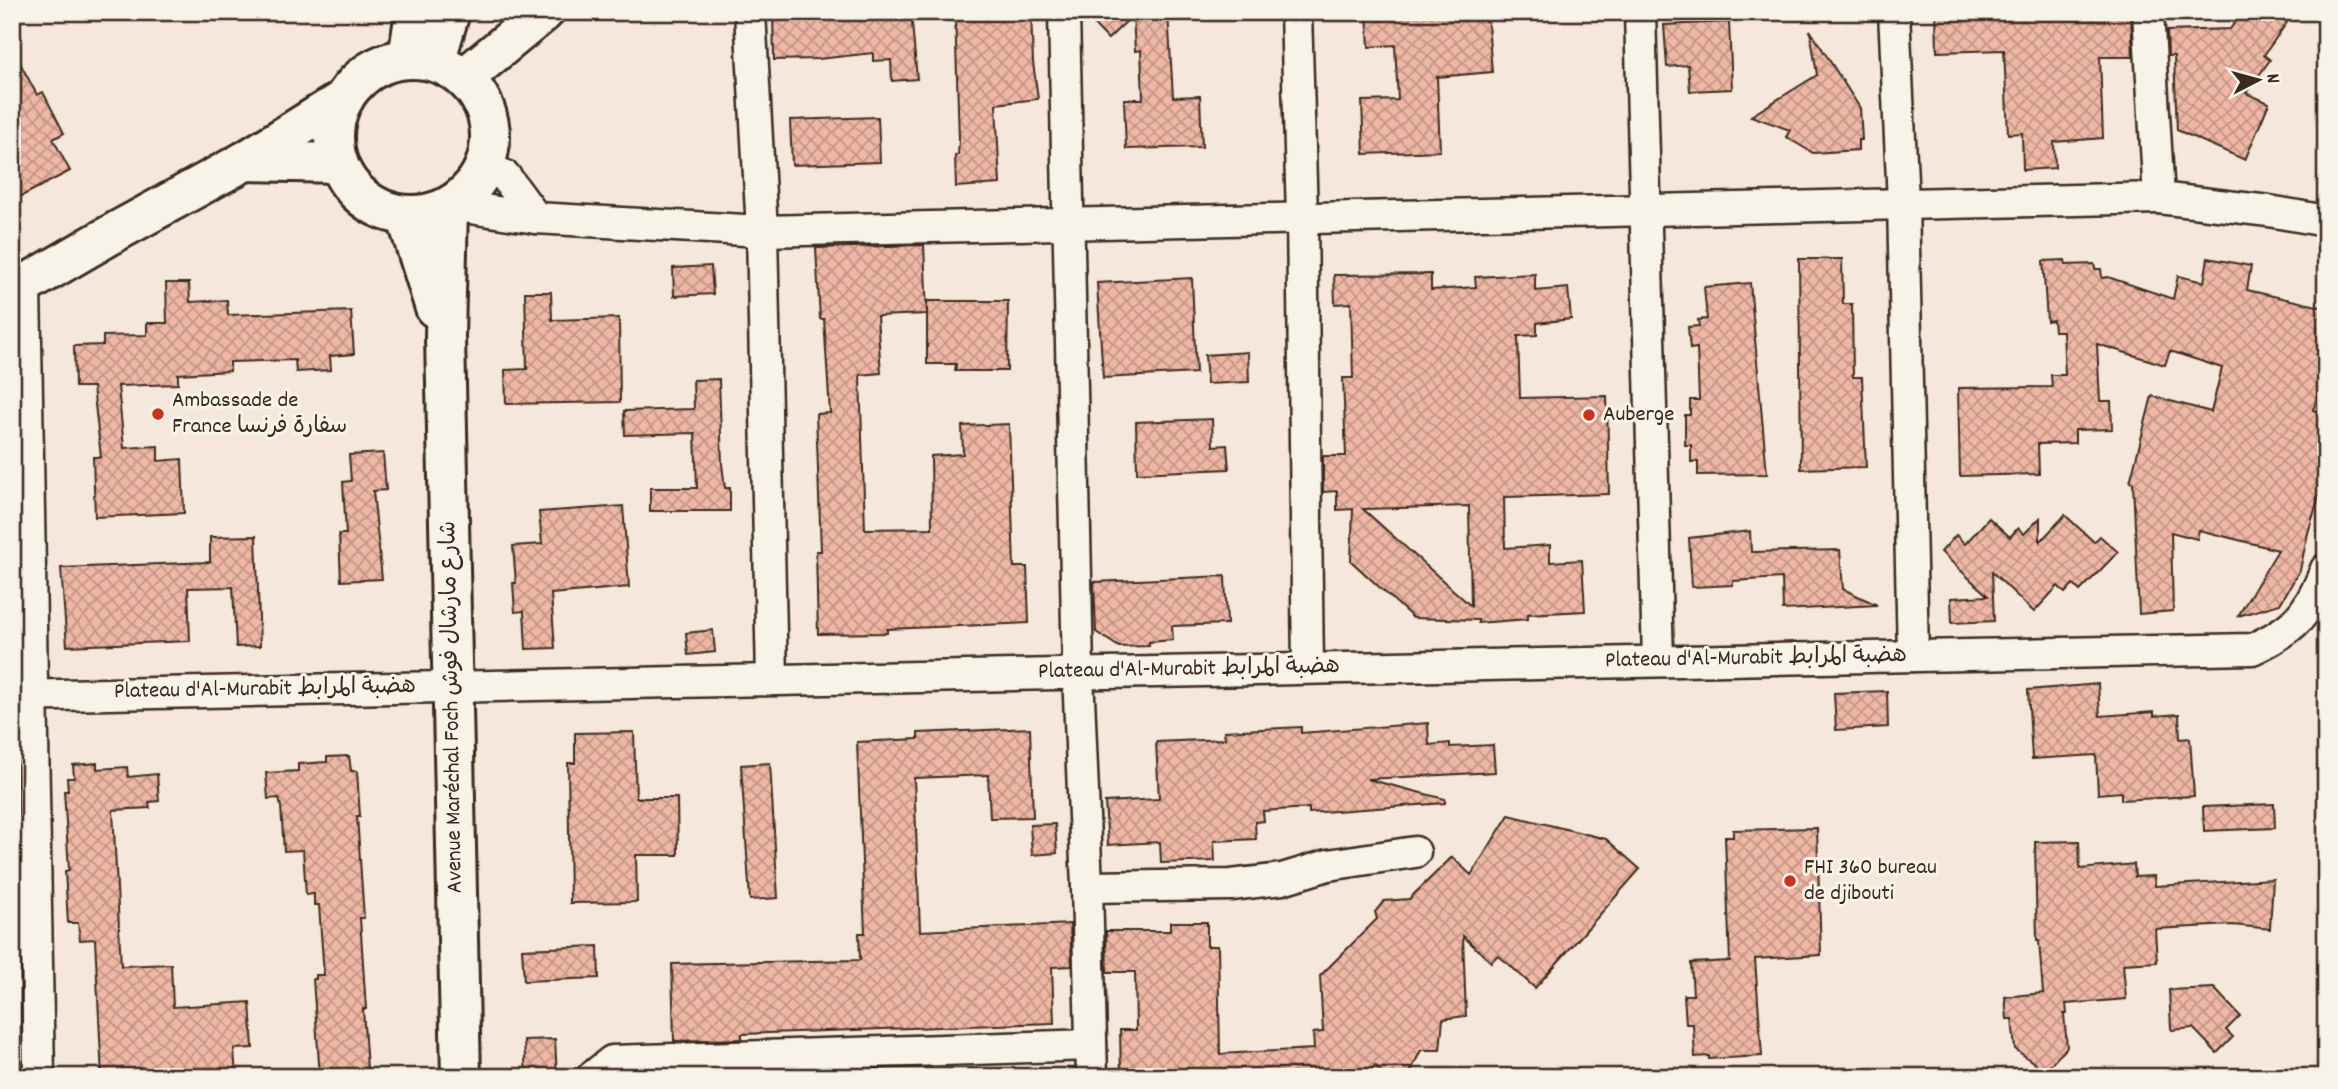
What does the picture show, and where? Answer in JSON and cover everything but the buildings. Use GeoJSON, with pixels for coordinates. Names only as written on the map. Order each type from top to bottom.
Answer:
{"type":"FeatureCollection","features":[{"type":"Feature","properties":{"kind":"street"},"geometry":{"type":"LineString","coordinates":[[415,12],[436,66]]}},
{"type":"Feature","properties":{"kind":"street"},"geometry":{"type":"LineString","coordinates":[[436,66],[450,12]]}},
{"type":"Feature","properties":{"kind":"street"},"geometry":{"type":"LineString","coordinates":[[436,66],[544,12]]}},
{"type":"Feature","properties":{"kind":"street"},"geometry":{"type":"LineString","coordinates":[[750,12],[762,231],[772,679]]}},
{"type":"Feature","properties":{"kind":"street"},"geometry":{"type":"LineString","coordinates":[[1064,12],[1079,673],[1092,1077]]}},
{"type":"Feature","properties":{"kind":"street"},"geometry":{"type":"LineString","coordinates":[[1296,12],[1302,217],[1308,668]]}},
{"type":"Feature","properties":{"kind":"street"},"geometry":{"type":"LineString","coordinates":[[1640,12],[1658,660]]}},
{"type":"Feature","properties":{"kind":"street"},"geometry":{"type":"LineString","coordinates":[[1894,12],[1903,202],[1913,656]]}},
{"type":"Feature","properties":{"kind":"street"},"geometry":{"type":"LineString","coordinates":[[2148,12],[2158,198]]}},
{"type":"Feature","properties":{"kind":"street"},"geometry":{"type":"LineString","coordinates":[[389,61],[436,66],[479,96],[488,119],[490,142],[485,166],[471,188],[450,206],[427,214],[406,215],[384,210],[364,199],[349,183],[338,163],[334,141],[336,120],[344,99],[355,83],[371,70],[389,61]]}},
{"type":"Feature","properties":{"kind":"street"},"geometry":{"type":"LineString","coordinates":[[39,1077],[22,695],[18,289],[246,161],[344,99]]}},
{"type":"Feature","properties":{"kind":"street"},"geometry":{"type":"LineString","coordinates":[[246,161],[338,163]]}},
{"type":"Feature","properties":{"kind":"street"},"geometry":{"type":"LineString","coordinates":[[485,166],[505,176],[536,218]]}},
{"type":"Feature","properties":{"kind":"street"},"geometry":{"type":"LineString","coordinates":[[450,206],[536,218],[762,231],[2158,198],[2269,211],[2326,221]]}},
{"type":"Feature","properties":{"kind":"street"},"geometry":{"type":"LineString","coordinates":[[444,337],[450,206]]}},
{"type":"Feature","properties":{"kind":"street"},"geometry":{"type":"LineString","coordinates":[[406,215],[444,337]]}},
{"type":"Feature","properties":{"kind":"street","name":"Avenue Maréchal Foch شارع مارشال فوش"},"geometry":{"type":"LineString","coordinates":[[444,337],[461,1077]]}},
{"type":"Feature","properties":{"kind":"street","name":"Plateau d'Al-Murabit هضبة المرابط"},"geometry":{"type":"LineString","coordinates":[[22,695],[2252,649],[2280,636],[2302,615],[2319,587],[2326,569]]}},
{"type":"Feature","properties":{"kind":"street"},"geometry":{"type":"LineString","coordinates":[[1087,887],[1231,885],[1282,879],[1328,865],[1415,852]]}},
{"type":"Feature","properties":{"kind":"street"},"geometry":{"type":"LineString","coordinates":[[592,1077],[612,1061],[1091,1045]]}},
{"type":"Feature","properties":{"kind":"place","name":"Ambassade de France سفارة فرنسا"},"geometry":{"type":"Point","coordinates":[158,414]}},
{"type":"Feature","properties":{"kind":"place","name":"Auberge"},"geometry":{"type":"Point","coordinates":[1589,415]}},
{"type":"Feature","properties":{"kind":"place","name":"FHI 360 bureau de djibouti"},"geometry":{"type":"Point","coordinates":[1790,881]}}]}
